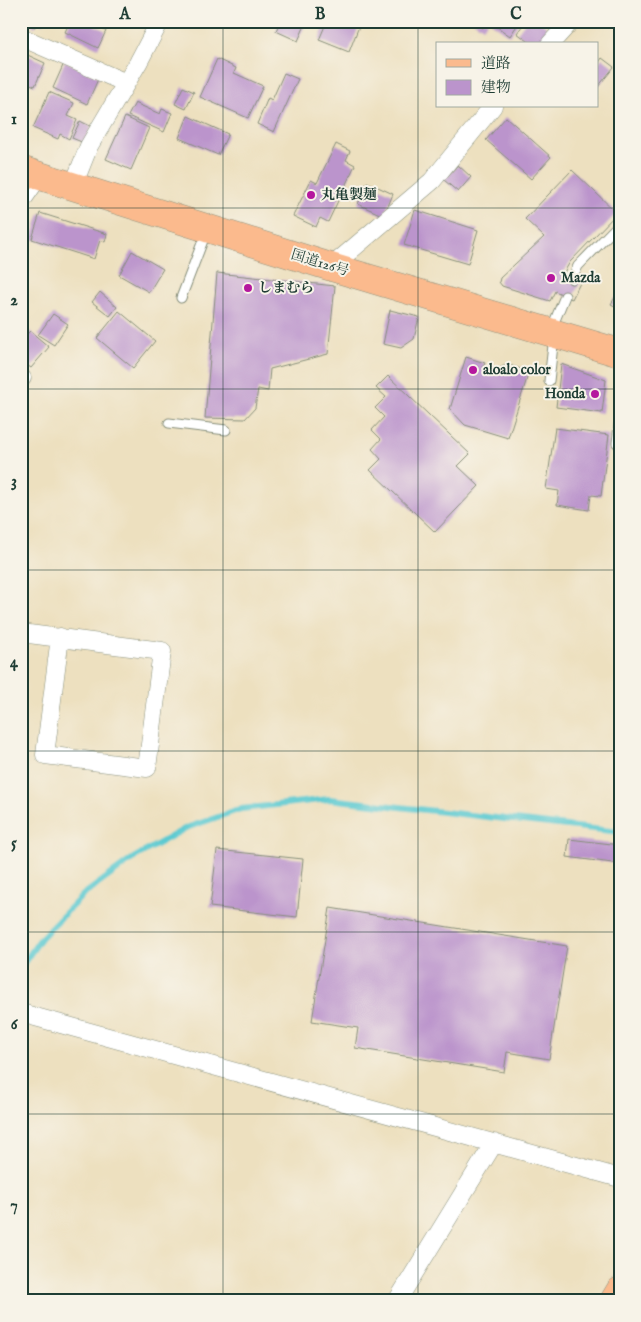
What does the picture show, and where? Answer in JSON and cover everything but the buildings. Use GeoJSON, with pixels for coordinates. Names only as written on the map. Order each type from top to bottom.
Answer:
{"type":"FeatureCollection","features":[{"type":"Feature","properties":{"kind":"main road","name":"国道126号"},"geometry":{"type":"LineString","coordinates":[[30,173],[620,353]]}},
{"type":"Feature","properties":{"kind":"main road"},"geometry":{"type":"LineString","coordinates":[[614,1301],[620,1291]]}},
{"type":"Feature","properties":{"kind":"street"},"geometry":{"type":"LineString","coordinates":[[73,186],[89,146],[138,63],[160,21]]}},
{"type":"Feature","properties":{"kind":"street"},"geometry":{"type":"LineString","coordinates":[[552,42],[571,21]]}},
{"type":"Feature","properties":{"kind":"street"},"geometry":{"type":"LineString","coordinates":[[21,37],[126,83]]}},
{"type":"Feature","properties":{"kind":"street"},"geometry":{"type":"LineString","coordinates":[[331,266],[432,181],[491,108]]}},
{"type":"Feature","properties":{"kind":"street"},"geometry":{"type":"LineString","coordinates":[[21,202],[30,173]]}},
{"type":"Feature","properties":{"kind":"street"},"geometry":{"type":"LineString","coordinates":[[21,633],[162,651],[147,768],[45,755],[60,638]]}},
{"type":"Feature","properties":{"kind":"street"},"geometry":{"type":"LineString","coordinates":[[21,1013],[620,1178]]}},
{"type":"Feature","properties":{"kind":"street"},"geometry":{"type":"LineString","coordinates":[[397,1301],[494,1143]]}},
{"type":"Feature","properties":{"kind":"lane"},"geometry":{"type":"LineString","coordinates":[[572,279],[578,266],[620,222]]}},
{"type":"Feature","properties":{"kind":"lane"},"geometry":{"type":"LineString","coordinates":[[181,298],[208,228]]}},
{"type":"Feature","properties":{"kind":"lane"},"geometry":{"type":"LineString","coordinates":[[549,381],[552,333],[565,296]]}},
{"type":"Feature","properties":{"kind":"lane"},"geometry":{"type":"LineString","coordinates":[[617,443],[620,418]]}},
{"type":"Feature","properties":{"kind":"lane"},"geometry":{"type":"LineString","coordinates":[[169,423],[226,430]]}},
{"type":"Feature","properties":{"kind":"waterway"},"geometry":{"type":"LineString","coordinates":[[21,967],[41,938],[83,895],[135,857],[186,828],[241,809],[329,799],[620,832]]}},
{"type":"Feature","properties":{"kind":"place","name":"丸亀製麺"},"geometry":{"type":"Point","coordinates":[311,195]}},
{"type":"Feature","properties":{"kind":"place","name":"Mazda"},"geometry":{"type":"Point","coordinates":[551,278]}},
{"type":"Feature","properties":{"kind":"place","name":"しまむら"},"geometry":{"type":"Point","coordinates":[248,288]}},
{"type":"Feature","properties":{"kind":"place","name":"aloalo color"},"geometry":{"type":"Point","coordinates":[473,370]}},
{"type":"Feature","properties":{"kind":"place","name":"Honda"},"geometry":{"type":"Point","coordinates":[595,394]}}]}
